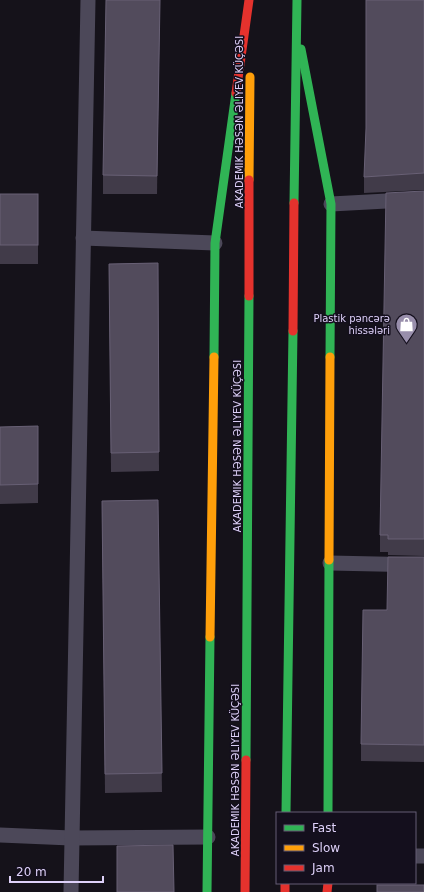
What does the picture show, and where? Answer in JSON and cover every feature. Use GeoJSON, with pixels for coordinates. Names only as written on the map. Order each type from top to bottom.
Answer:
{"type":"FeatureCollection","features":[{"type":"Feature","properties":{"kind":"main road"},"geometry":{"type":"LineString","coordinates":[[207,892],[215,243],[250,0]]}},
{"type":"Feature","properties":{"kind":"main road","name":"AKADEMIK HƏSƏN ƏLIYEV KÜÇƏSI"},"geometry":{"type":"LineString","coordinates":[[245,892],[250,0]]}},
{"type":"Feature","properties":{"kind":"main road"},"geometry":{"type":"LineString","coordinates":[[286,812],[296,0]]}},
{"type":"Feature","properties":{"kind":"main road"},"geometry":{"type":"LineString","coordinates":[[296,23],[331,204],[328,812]]}},
{"type":"Feature","properties":{"kind":"lane"},"geometry":{"type":"LineString","coordinates":[[71,892],[88,0]]}},
{"type":"Feature","properties":{"kind":"lane"},"geometry":{"type":"LineString","coordinates":[[331,204],[424,199]]}},
{"type":"Feature","properties":{"kind":"lane"},"geometry":{"type":"LineString","coordinates":[[83,238],[215,243]]}},
{"type":"Feature","properties":{"kind":"lane"},"geometry":{"type":"LineString","coordinates":[[330,563],[424,565]]}},
{"type":"Feature","properties":{"kind":"lane"},"geometry":{"type":"LineString","coordinates":[[0,835],[71,838],[208,837]]}},
{"type":"Feature","properties":{"kind":"building"},"geometry":{"type":"Polygon","coordinates":[[[106,0],[160,0],[157,176],[103,175],[106,0]]]}},
{"type":"Feature","properties":{"kind":"building"},"geometry":{"type":"Polygon","coordinates":[[[366,0],[424,0],[424,173],[364,177],[366,128],[366,0]]]}},
{"type":"Feature","properties":{"kind":"building"},"geometry":{"type":"Polygon","coordinates":[[[424,191],[424,539],[388,539],[388,535],[380,535],[386,193],[424,191]]]}},
{"type":"Feature","properties":{"kind":"building"},"geometry":{"type":"Polygon","coordinates":[[[0,194],[38,194],[38,245],[0,245],[0,194]]]}},
{"type":"Feature","properties":{"kind":"building"},"geometry":{"type":"Polygon","coordinates":[[[158,263],[159,452],[111,453],[109,264],[158,263]]]}},
{"type":"Feature","properties":{"kind":"building"},"geometry":{"type":"Polygon","coordinates":[[[38,426],[38,484],[0,485],[0,427],[38,426]]]}},
{"type":"Feature","properties":{"kind":"building"},"geometry":{"type":"Polygon","coordinates":[[[158,500],[162,773],[105,774],[102,501],[158,500]]]}},
{"type":"Feature","properties":{"kind":"building"},"geometry":{"type":"Polygon","coordinates":[[[388,557],[424,557],[424,745],[361,744],[363,610],[387,610],[388,557]]]}},
{"type":"Feature","properties":{"kind":"building"},"geometry":{"type":"Polygon","coordinates":[[[173,845],[174,892],[117,892],[117,846],[173,845]]]}},
{"type":"Feature","properties":{"kind":"building"},"geometry":{"type":"Polygon","coordinates":[[[377,885],[424,885],[424,892],[377,892],[377,885]]]}},
{"type":"Feature","properties":{"kind":"traffic: fast"},"geometry":{"type":"LineString","coordinates":[[294,203],[297,0]]}},
{"type":"Feature","properties":{"kind":"traffic: fast"},"geometry":{"type":"LineString","coordinates":[[301,49],[331,204],[330,357]]}},
{"type":"Feature","properties":{"kind":"traffic: fast"},"geometry":{"type":"LineString","coordinates":[[214,357],[215,243],[236,93]]}},
{"type":"Feature","properties":{"kind":"traffic: fast"},"geometry":{"type":"LineString","coordinates":[[246,760],[249,296]]}},
{"type":"Feature","properties":{"kind":"traffic: fast"},"geometry":{"type":"LineString","coordinates":[[286,812],[293,331]]}},
{"type":"Feature","properties":{"kind":"traffic: fast"},"geometry":{"type":"LineString","coordinates":[[328,812],[329,560]]}},
{"type":"Feature","properties":{"kind":"traffic: fast"},"geometry":{"type":"LineString","coordinates":[[207,892],[210,637]]}},
{"type":"Feature","properties":{"kind":"traffic: slow"},"geometry":{"type":"LineString","coordinates":[[249,180],[250,77]]}},
{"type":"Feature","properties":{"kind":"traffic: slow"},"geometry":{"type":"LineString","coordinates":[[210,637],[214,357]]}},
{"type":"Feature","properties":{"kind":"traffic: slow"},"geometry":{"type":"LineString","coordinates":[[329,560],[330,357]]}},
{"type":"Feature","properties":{"kind":"traffic: jam"},"geometry":{"type":"LineString","coordinates":[[236,93],[249,0]]}},
{"type":"Feature","properties":{"kind":"traffic: jam"},"geometry":{"type":"LineString","coordinates":[[249,180],[249,296]]}},
{"type":"Feature","properties":{"kind":"traffic: jam"},"geometry":{"type":"LineString","coordinates":[[293,331],[294,203]]}},
{"type":"Feature","properties":{"kind":"traffic: jam"},"geometry":{"type":"LineString","coordinates":[[245,892],[246,760]]}},
{"type":"Feature","properties":{"kind":"traffic: jam"},"geometry":{"type":"LineString","coordinates":[[285,884],[285,892]]}},
{"type":"Feature","properties":{"kind":"traffic: jam"},"geometry":{"type":"LineString","coordinates":[[327,892],[328,884]]}},
{"type":"Feature","properties":{"kind":"place","name":"Plastik pəncərə hissələri"},"geometry":{"type":"Point","coordinates":[406,344]}}]}
